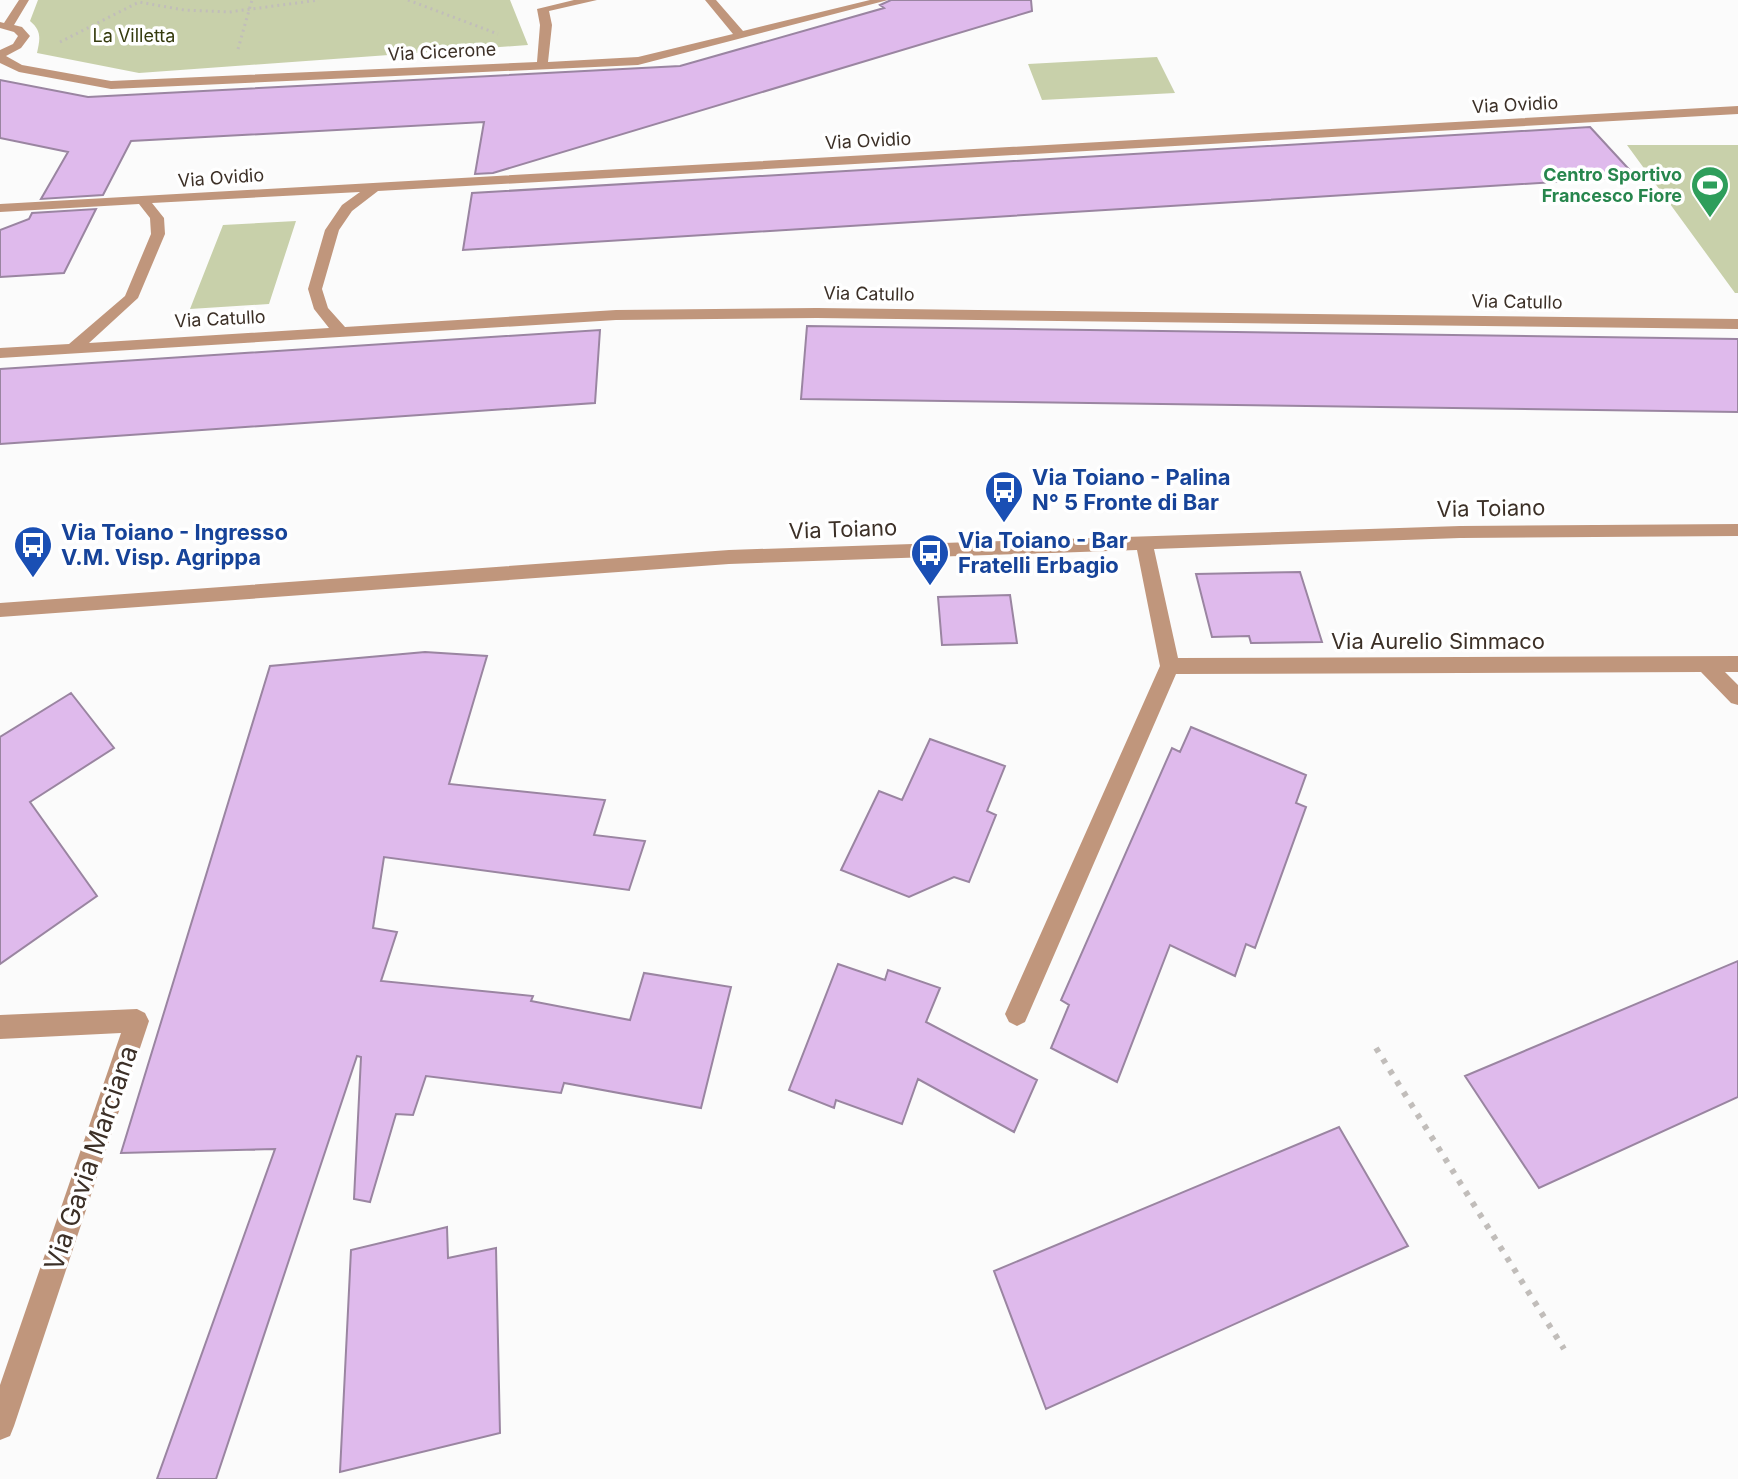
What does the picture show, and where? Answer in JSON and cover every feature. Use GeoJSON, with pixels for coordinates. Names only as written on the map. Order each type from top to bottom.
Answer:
{"type":"FeatureCollection","features":[{"type":"Feature","properties":{"kind":"street"},"geometry":{"type":"LineString","coordinates":[[0,57],[17,46],[24,36],[18,29],[4,25],[24,0]]}},
{"type":"Feature","properties":{"kind":"street"},"geometry":{"type":"LineString","coordinates":[[542,66],[546,25],[541,4],[592,0]]}},
{"type":"Feature","properties":{"kind":"street"},"geometry":{"type":"LineString","coordinates":[[710,0],[741,36]]}},
{"type":"Feature","properties":{"kind":"street","name":"Via Cicerone"},"geometry":{"type":"LineString","coordinates":[[0,57],[19,68],[111,85],[638,61],[883,0]]}},
{"type":"Feature","properties":{"kind":"street","name":"Via Ovidio"},"geometry":{"type":"LineString","coordinates":[[0,208],[1738,110]]}},
{"type":"Feature","properties":{"kind":"street"},"geometry":{"type":"LineString","coordinates":[[341,332],[321,309],[315,289],[332,230],[347,208],[376,186]]}},
{"type":"Feature","properties":{"kind":"street"},"geometry":{"type":"LineString","coordinates":[[74,348],[131,298],[158,234],[157,218],[143,201]]}},
{"type":"Feature","properties":{"kind":"street","name":"Via Catullo"},"geometry":{"type":"LineString","coordinates":[[0,353],[616,315],[817,313],[1738,324]]}},
{"type":"Feature","properties":{"kind":"street","name":"Via Toiano"},"geometry":{"type":"LineString","coordinates":[[0,610],[729,557],[1476,532],[1738,530]]}},
{"type":"Feature","properties":{"kind":"street"},"geometry":{"type":"LineString","coordinates":[[1017,1014],[1170,666],[1144,543]]}},
{"type":"Feature","properties":{"kind":"street"},"geometry":{"type":"LineString","coordinates":[[1705,664],[1738,697]]}},
{"type":"Feature","properties":{"kind":"street","name":"Via Aurelio Simmaco"},"geometry":{"type":"LineString","coordinates":[[1170,666],[1738,664]]}},
{"type":"Feature","properties":{"kind":"street","name":"Via Gavia Marciana"},"geometry":{"type":"LineString","coordinates":[[0,1027],[137,1021],[0,1426]]}},
{"type":"Feature","properties":{"kind":"path"},"geometry":{"type":"LineString","coordinates":[[228,80],[252,0]]}},
{"type":"Feature","properties":{"kind":"path"},"geometry":{"type":"LineString","coordinates":[[19,68],[37,53],[141,1],[195,12],[251,10],[319,0]]}},
{"type":"Feature","properties":{"kind":"path"},"geometry":{"type":"LineString","coordinates":[[408,0],[528,45],[542,66]]}},
{"type":"Feature","properties":{"kind":"path"},"geometry":{"type":"LineString","coordinates":[[1376,1048],[1564,1349]]}},
{"type":"Feature","properties":{"kind":"green space","name":"La Villetta"},"geometry":{"type":"Polygon","coordinates":[[[38,0],[510,0],[528,45],[139,73],[37,53],[39,36],[37,28],[30,21],[38,0]]]}},
{"type":"Feature","properties":{"kind":"green space"},"geometry":{"type":"Polygon","coordinates":[[[1157,57],[1175,93],[1042,100],[1028,64],[1157,57]]]}},
{"type":"Feature","properties":{"kind":"green space","name":"Centro Sportivo Francesco Fiore"},"geometry":{"type":"Polygon","coordinates":[[[1627,145],[1738,145],[1738,293],[1735,293],[1627,145]]]}},
{"type":"Feature","properties":{"kind":"green space"},"geometry":{"type":"Polygon","coordinates":[[[296,221],[269,304],[190,309],[223,225],[296,221]]]}},
{"type":"Feature","properties":{"kind":"building"},"geometry":{"type":"Polygon","coordinates":[[[891,0],[1031,0],[1032,11],[493,173],[475,174],[484,122],[131,141],[103,195],[41,199],[68,152],[0,138],[0,80],[88,97],[680,66],[884,8],[880,5],[891,0]]]}},
{"type":"Feature","properties":{"kind":"building"},"geometry":{"type":"Polygon","coordinates":[[[1590,127],[1636,177],[463,250],[472,193],[1590,127]]]}},
{"type":"Feature","properties":{"kind":"building"},"geometry":{"type":"Polygon","coordinates":[[[96,209],[64,273],[0,277],[0,230],[29,219],[32,213],[96,209]]]}},
{"type":"Feature","properties":{"kind":"building"},"geometry":{"type":"Polygon","coordinates":[[[807,326],[1738,339],[1738,412],[801,399],[807,326]]]}},
{"type":"Feature","properties":{"kind":"building"},"geometry":{"type":"Polygon","coordinates":[[[600,330],[595,403],[0,444],[0,369],[600,330]]]}},
{"type":"Feature","properties":{"kind":"building"},"geometry":{"type":"Polygon","coordinates":[[[1300,572],[1322,642],[1251,643],[1249,636],[1212,637],[1196,574],[1300,572]]]}},
{"type":"Feature","properties":{"kind":"building"},"geometry":{"type":"Polygon","coordinates":[[[1010,595],[1017,643],[942,645],[938,597],[1010,595]]]}},
{"type":"Feature","properties":{"kind":"building"},"geometry":{"type":"Polygon","coordinates":[[[425,652],[487,656],[449,784],[605,800],[594,835],[645,841],[629,890],[384,857],[373,928],[397,932],[381,981],[533,996],[531,1001],[630,1020],[644,973],[731,987],[701,1108],[564,1083],[561,1093],[426,1076],[413,1115],[396,1114],[370,1202],[354,1199],[361,1057],[357,1056],[216,1479],[157,1479],[275,1149],[121,1153],[270,666],[425,652]]]}},
{"type":"Feature","properties":{"kind":"building"},"geometry":{"type":"Polygon","coordinates":[[[71,693],[114,748],[30,802],[97,896],[0,964],[0,737],[71,693]]]}},
{"type":"Feature","properties":{"kind":"building"},"geometry":{"type":"Polygon","coordinates":[[[1191,727],[1306,775],[1296,803],[1306,807],[1255,948],[1246,944],[1235,976],[1170,945],[1117,1082],[1051,1048],[1069,1005],[1061,1000],[1172,748],[1180,752],[1191,727]]]}},
{"type":"Feature","properties":{"kind":"building"},"geometry":{"type":"Polygon","coordinates":[[[930,739],[1005,766],[987,811],[996,815],[969,882],[954,877],[909,897],[841,870],[879,791],[902,800],[930,739]]]}},
{"type":"Feature","properties":{"kind":"building"},"geometry":{"type":"Polygon","coordinates":[[[1738,961],[1738,1097],[1539,1188],[1465,1076],[1738,961]]]}},
{"type":"Feature","properties":{"kind":"building"},"geometry":{"type":"Polygon","coordinates":[[[838,964],[885,980],[888,970],[940,988],[926,1022],[1037,1080],[1014,1132],[918,1079],[902,1124],[836,1100],[834,1108],[789,1090],[838,964]]]}},
{"type":"Feature","properties":{"kind":"building"},"geometry":{"type":"Polygon","coordinates":[[[1339,1127],[1408,1246],[1046,1409],[994,1271],[1339,1127]]]}},
{"type":"Feature","properties":{"kind":"building"},"geometry":{"type":"Polygon","coordinates":[[[447,1227],[448,1258],[496,1248],[500,1433],[340,1472],[351,1250],[447,1227]]]}},
{"type":"Feature","properties":{"kind":"place","name":"Centro Sportivo Francesco Fiore"},"geometry":{"type":"Point","coordinates":[1710,219]}},
{"type":"Feature","properties":{"kind":"place","name":"Via Toiano - Palina N° 5 Fronte di Bar"},"geometry":{"type":"Point","coordinates":[1004,524]}},
{"type":"Feature","properties":{"kind":"place","name":"Via Toiano - Ingresso V.M. Visp. Agrippa"},"geometry":{"type":"Point","coordinates":[33,579]}},
{"type":"Feature","properties":{"kind":"place","name":"Via Toiano - Bar Fratelli Erbagio"},"geometry":{"type":"Point","coordinates":[930,587]}}]}
